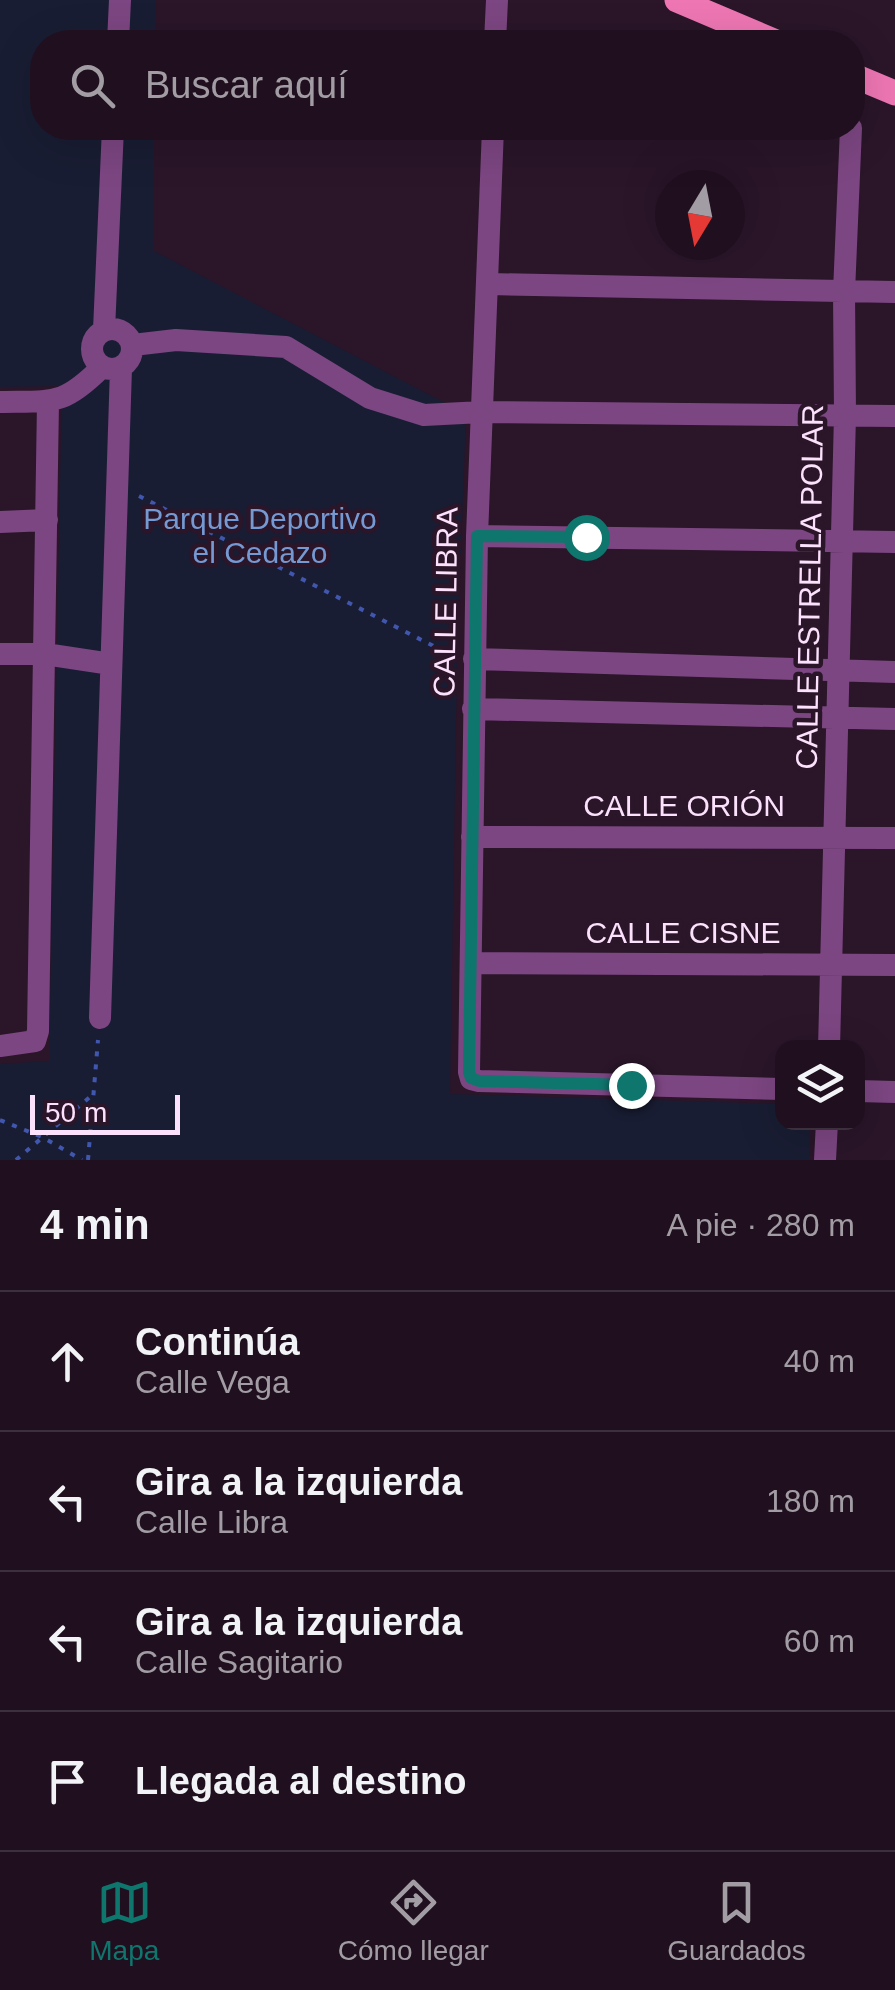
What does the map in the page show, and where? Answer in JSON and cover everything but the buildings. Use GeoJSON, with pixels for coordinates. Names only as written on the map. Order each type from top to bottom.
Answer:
{"type":"FeatureCollection","features":[{"type":"Feature","properties":{"kind":"main road"},"geometry":{"type":"LineString","coordinates":[[677,0],[748,30]]}},
{"type":"Feature","properties":{"kind":"main road"},"geometry":{"type":"LineString","coordinates":[[865,80],[895,93]]}},
{"type":"Feature","properties":{"kind":"street"},"geometry":{"type":"LineString","coordinates":[[119,30],[120,0]]}},
{"type":"Feature","properties":{"kind":"street"},"geometry":{"type":"LineString","coordinates":[[496,30],[497,0]]}},
{"type":"Feature","properties":{"kind":"street"},"geometry":{"type":"LineString","coordinates":[[104,330],[112,140]]}},
{"type":"Feature","properties":{"kind":"street","name":"CALLE LIBRA"},"geometry":{"type":"LineString","coordinates":[[493,140],[474,659],[471,1078],[775,1088]]}},
{"type":"Feature","properties":{"kind":"street","name":"CALLE ESTRELLA POLAR"},"geometry":{"type":"LineString","coordinates":[[829,1040],[845,415],[844,292],[851,140]]}},
{"type":"Feature","properties":{"kind":"street"},"geometry":{"type":"LineString","coordinates":[[488,284],[895,292]]}},
{"type":"Feature","properties":{"kind":"street"},"geometry":{"type":"LineString","coordinates":[[100,1018],[116,484],[112,368],[92,352],[96,335],[104,330],[122,330],[133,345]]}},
{"type":"Feature","properties":{"kind":"street"},"geometry":{"type":"LineString","coordinates":[[133,345],[176,340],[286,347],[370,398],[424,415],[482,412],[895,416]]}},
{"type":"Feature","properties":{"kind":"street"},"geometry":{"type":"LineString","coordinates":[[0,402],[48,402],[76,394],[112,368],[128,362],[133,345]]}},
{"type":"Feature","properties":{"kind":"street"},"geometry":{"type":"LineString","coordinates":[[0,1046],[35,1041],[38,1031],[48,402]]}},
{"type":"Feature","properties":{"kind":"street"},"geometry":{"type":"LineString","coordinates":[[0,522],[47,520]]}},
{"type":"Feature","properties":{"kind":"street"},"geometry":{"type":"LineString","coordinates":[[477,536],[895,542]]}},
{"type":"Feature","properties":{"kind":"street"},"geometry":{"type":"LineString","coordinates":[[0,654],[45,654],[111,664]]}},
{"type":"Feature","properties":{"kind":"street"},"geometry":{"type":"LineString","coordinates":[[474,659],[895,672]]}},
{"type":"Feature","properties":{"kind":"street"},"geometry":{"type":"LineString","coordinates":[[473,709],[895,718]]}},
{"type":"Feature","properties":{"kind":"street","name":"CALLE ORIÓN"},"geometry":{"type":"LineString","coordinates":[[472,837],[895,838]]}},
{"type":"Feature","properties":{"kind":"street","name":"CALLE CISNE"},"geometry":{"type":"LineString","coordinates":[[470,963],[895,965]]}},
{"type":"Feature","properties":{"kind":"street"},"geometry":{"type":"LineString","coordinates":[[865,1090],[895,1092]]}},
{"type":"Feature","properties":{"kind":"street"},"geometry":{"type":"LineString","coordinates":[[825,1160],[826,1130]]}},
{"type":"Feature","properties":{"kind":"path"},"geometry":{"type":"LineString","coordinates":[[116,484],[448,656],[474,659]]}},
{"type":"Feature","properties":{"kind":"path"},"geometry":{"type":"LineString","coordinates":[[0,1120],[85,1160],[100,1018]]}},
{"type":"Feature","properties":{"kind":"path"},"geometry":{"type":"LineString","coordinates":[[16,1160],[91,1096]]}},
{"type":"Feature","properties":{"kind":"green space","name":"Parque Deportivo el Cedazo"},"geometry":{"type":"Polygon","coordinates":[[[0,0],[155,0],[155,30],[30,30],[30,140],[154,140],[154,251],[466,414],[457,659],[450,1094],[775,1104],[775,1130],[809,1130],[809,1160],[0,1160],[0,1064],[49,1061],[62,386],[0,387],[0,0]]]}},
{"type":"Feature","properties":{"kind":"route"},"geometry":{"type":"LineString","coordinates":[[586,537],[477,536],[469,1072],[471,1078],[479,1081],[631,1085]]}}]}
